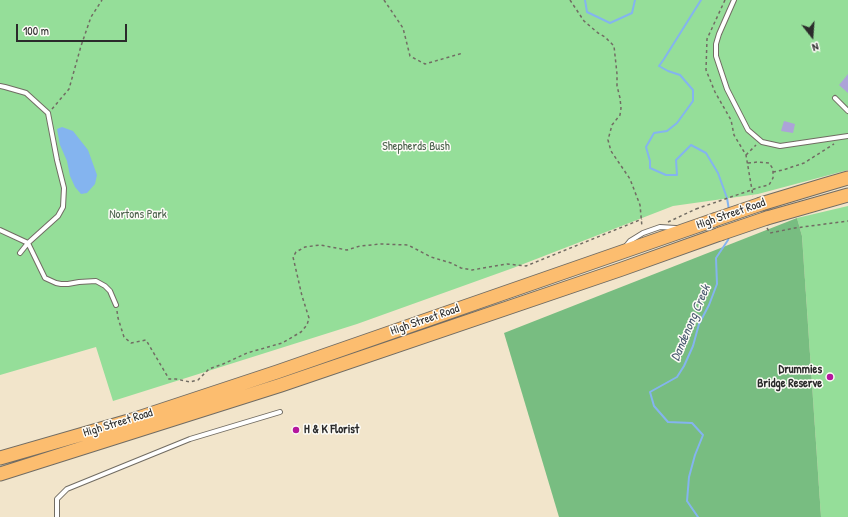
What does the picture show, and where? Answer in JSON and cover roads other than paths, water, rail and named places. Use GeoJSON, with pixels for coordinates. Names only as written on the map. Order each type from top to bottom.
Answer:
{"type":"FeatureCollection","features":[{"type":"Feature","properties":{"kind":"main road","name":"High Street Road"},"geometry":{"type":"LineString","coordinates":[[0,458],[132,420],[277,372],[714,220],[757,201],[848,178]]}},
{"type":"Feature","properties":{"kind":"main road","name":"High Street Road"},"geometry":{"type":"LineString","coordinates":[[0,474],[281,385],[614,272],[720,234],[767,223],[848,195]]}},
{"type":"Feature","properties":{"kind":"main road"},"geometry":{"type":"LineString","coordinates":[[277,372],[281,385]]}},
{"type":"Feature","properties":{"kind":"lane"},"geometry":{"type":"LineString","coordinates":[[734,0],[719,34],[716,44],[716,56],[727,89],[748,130],[762,142],[780,146],[848,136]]}},
{"type":"Feature","properties":{"kind":"lane"},"geometry":{"type":"LineString","coordinates":[[0,86],[26,93],[48,113],[64,188],[63,207],[58,216],[28,243],[20,253]]}},
{"type":"Feature","properties":{"kind":"lane"},"geometry":{"type":"LineString","coordinates":[[835,98],[848,111]]}},
{"type":"Feature","properties":{"kind":"lane"},"geometry":{"type":"LineString","coordinates":[[623,251],[630,241],[643,233],[660,227],[686,229]]}},
{"type":"Feature","properties":{"kind":"lane"},"geometry":{"type":"LineString","coordinates":[[0,230],[28,243],[45,278],[61,284],[96,281],[110,291],[116,305]]}},
{"type":"Feature","properties":{"kind":"lane"},"geometry":{"type":"LineString","coordinates":[[57,517],[57,499],[67,489],[190,439],[280,412]]}},
{"type":"Feature","properties":{"kind":"water"},"geometry":{"type":"Polygon","coordinates":[[[62,127],[73,131],[88,150],[97,175],[95,184],[87,193],[81,194],[75,187],[70,176],[67,161],[60,145],[57,129],[62,127]]]}},
{"type":"Feature","properties":{"kind":"waterway","name":"Dandenong Creek"},"geometry":{"type":"LineString","coordinates":[[585,0],[587,12],[610,23],[632,13],[635,0]]}},
{"type":"Feature","properties":{"kind":"waterway","name":"Dandenong Creek"},"geometry":{"type":"LineString","coordinates":[[701,0],[659,66],[680,75],[693,90],[693,101],[677,123],[667,131],[654,133],[646,147],[650,161],[650,168],[666,175],[677,175],[676,160],[691,145],[706,153],[718,173],[727,198],[729,210]]}},
{"type":"Feature","properties":{"kind":"waterway","name":"Dandenong Creek"},"geometry":{"type":"LineString","coordinates":[[698,517],[687,501],[689,477],[695,455],[703,435],[692,423],[668,422],[654,406],[650,392],[677,377],[684,366],[693,346],[699,324],[709,305],[717,284],[716,258],[729,236]]}},
{"type":"Feature","properties":{"kind":"place","name":"Drummies Bridge Reserve"},"geometry":{"type":"Point","coordinates":[830,377]}},
{"type":"Feature","properties":{"kind":"place","name":"H & K Florist"},"geometry":{"type":"Point","coordinates":[296,430]}},
{"type":"Feature","properties":{"kind":"park label","name":"Shepherds Bush"},"geometry":{"type":"Point","coordinates":[416,147]}},
{"type":"Feature","properties":{"kind":"park label","name":"Nortons Park"},"geometry":{"type":"Point","coordinates":[138,215]}}]}
